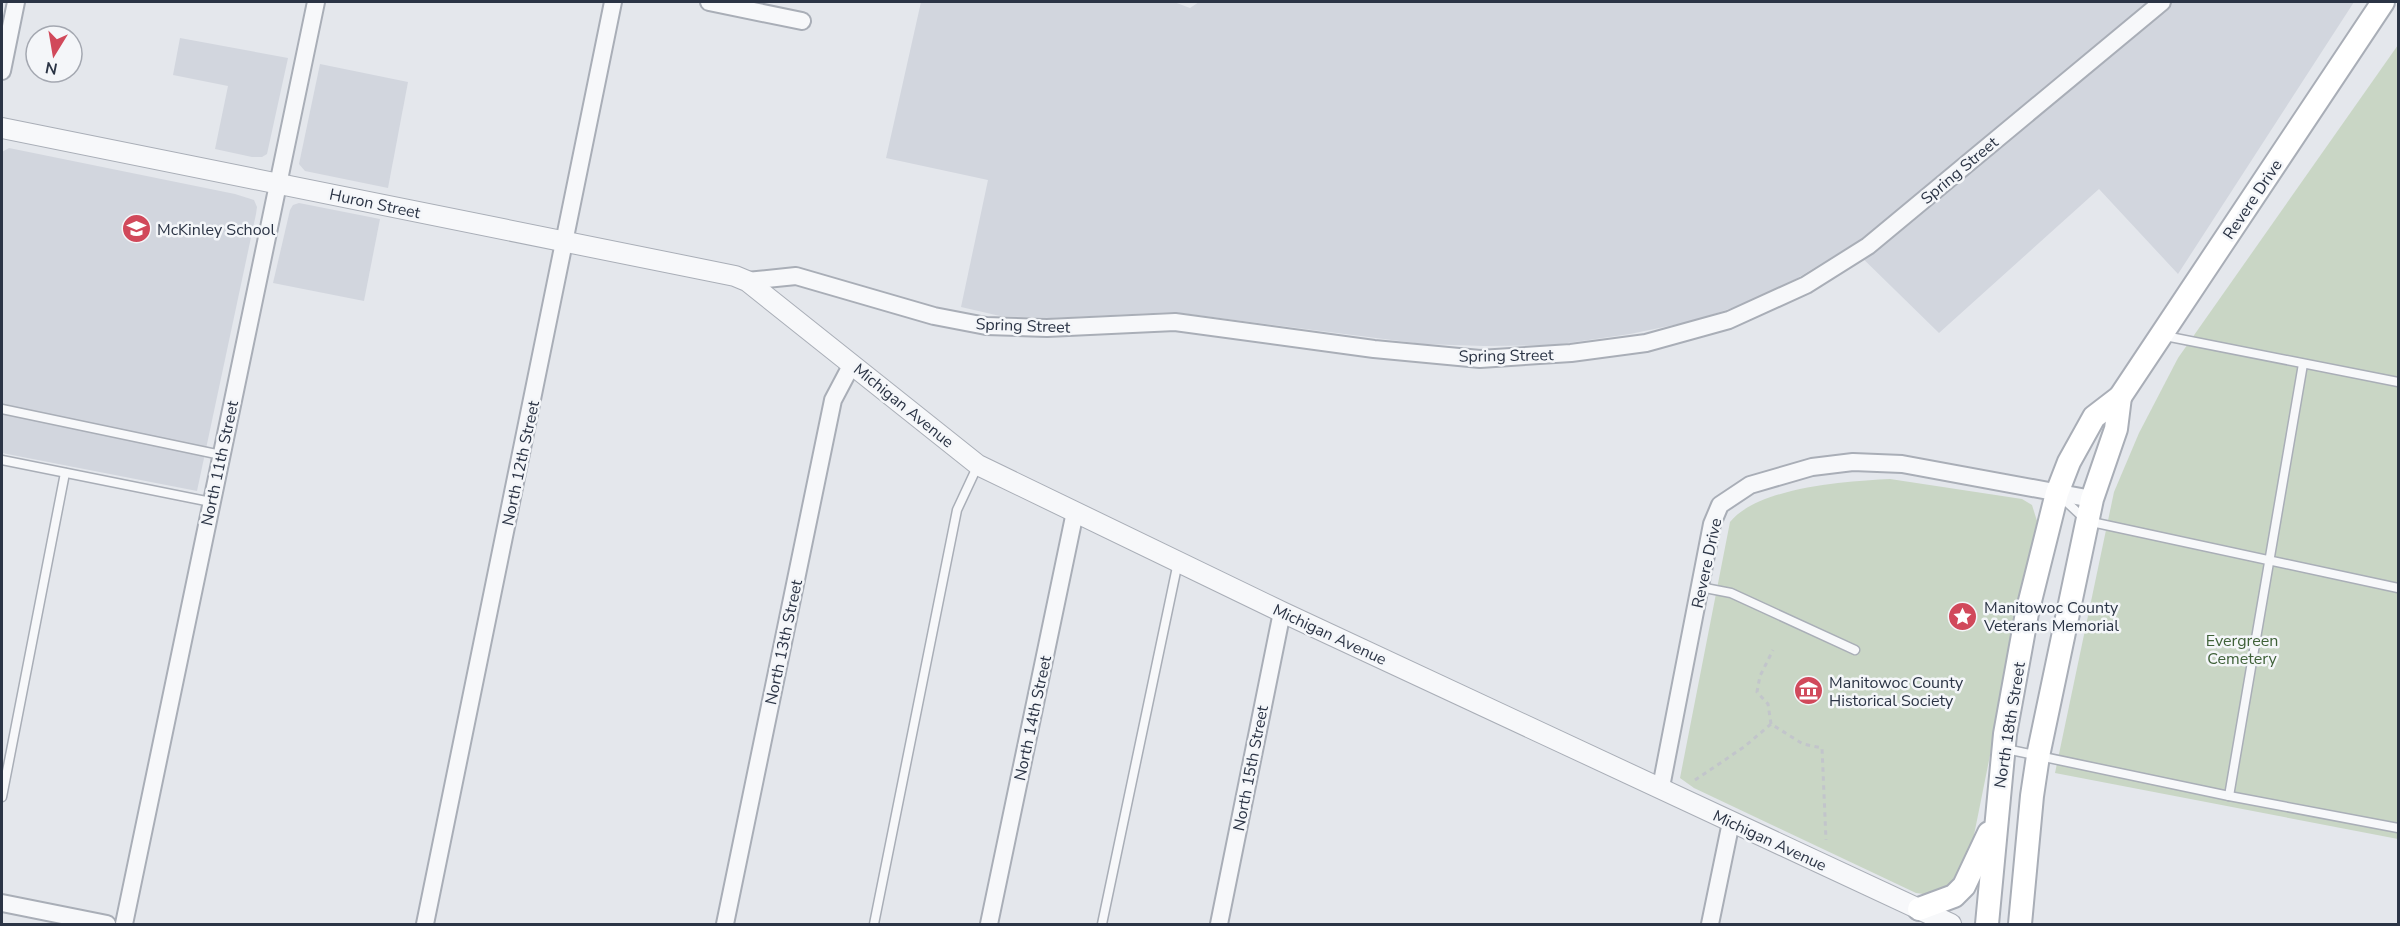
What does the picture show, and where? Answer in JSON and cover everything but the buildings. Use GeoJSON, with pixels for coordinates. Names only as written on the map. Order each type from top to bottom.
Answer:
{"type":"FeatureCollection","features":[{"type":"Feature","properties":{"kind":"main road","name":"Revere Drive"},"geometry":{"type":"LineString","coordinates":[[2057,493],[2068,462],[2094,417],[2121,397],[2383,2]]}},
{"type":"Feature","properties":{"kind":"main road","name":"Revere Drive"},"geometry":{"type":"LineString","coordinates":[[2092,499],[2116,429],[2121,397]]}},
{"type":"Feature","properties":{"kind":"main road","name":"North 18th Street"},"geometry":{"type":"LineString","coordinates":[[1987,924],[2003,748],[2028,613],[2057,493]]}},
{"type":"Feature","properties":{"kind":"main road","name":"North 18th Street"},"geometry":{"type":"LineString","coordinates":[[2020,924],[2038,756],[2092,499]]}},
{"type":"Feature","properties":{"kind":"main road"},"geometry":{"type":"LineString","coordinates":[[1919,909],[1953,896],[1964,886],[1997,815]]}},
{"type":"Feature","properties":{"kind":"street"},"geometry":{"type":"LineString","coordinates":[[2,71],[16,2]]}},
{"type":"Feature","properties":{"kind":"street","name":"North 11th Street"},"geometry":{"type":"LineString","coordinates":[[124,924],[316,2]]}},
{"type":"Feature","properties":{"kind":"street","name":"North 12th Street"},"geometry":{"type":"LineString","coordinates":[[425,924],[613,2]]}},
{"type":"Feature","properties":{"kind":"street"},"geometry":{"type":"LineString","coordinates":[[708,2],[802,21]]}},
{"type":"Feature","properties":{"kind":"street","name":"Spring Street"},"geometry":{"type":"LineString","coordinates":[[747,281],[796,276],[934,316],[986,326],[1047,328],[1175,322],[1374,349],[1480,359],[1571,354],[1646,344],[1729,320],[1806,285],[1868,246],[2162,2]]}},
{"type":"Feature","properties":{"kind":"street","name":"Huron Street"},"geometry":{"type":"LineString","coordinates":[[2,128],[735,276],[747,281]]}},
{"type":"Feature","properties":{"kind":"street","name":"Michigan Avenue"},"geometry":{"type":"LineString","coordinates":[[747,281],[978,465],[1282,612],[1952,924]]}},
{"type":"Feature","properties":{"kind":"street","name":"North 13th Street"},"geometry":{"type":"LineString","coordinates":[[725,924],[833,400],[852,364]]}},
{"type":"Feature","properties":{"kind":"street","name":"Revere Drive"},"geometry":{"type":"LineString","coordinates":[[1661,787],[1712,524],[1720,505],[1750,485],[1812,467],[1877,462],[2092,499]]}},
{"type":"Feature","properties":{"kind":"street","name":"North 14th Street"},"geometry":{"type":"LineString","coordinates":[[989,924],[1075,512]]}},
{"type":"Feature","properties":{"kind":"street","name":"North 15th Street"},"geometry":{"type":"LineString","coordinates":[[1219,924],[1282,612]]}},
{"type":"Feature","properties":{"kind":"street"},"geometry":{"type":"LineString","coordinates":[[1710,924],[1731,822]]}},
{"type":"Feature","properties":{"kind":"street"},"geometry":{"type":"LineString","coordinates":[[2,903],[107,924]]}},
{"type":"Feature","properties":{"kind":"lane"},"geometry":{"type":"LineString","coordinates":[[2161,335],[2398,382]]}},
{"type":"Feature","properties":{"kind":"lane"},"geometry":{"type":"LineString","coordinates":[[2229,796],[2303,364]]}},
{"type":"Feature","properties":{"kind":"lane"},"geometry":{"type":"LineString","coordinates":[[2,409],[221,455]]}},
{"type":"Feature","properties":{"kind":"lane"},"geometry":{"type":"LineString","coordinates":[[2,460],[211,502]]}},
{"type":"Feature","properties":{"kind":"lane"},"geometry":{"type":"LineString","coordinates":[[874,924],[957,510],[978,465]]}},
{"type":"Feature","properties":{"kind":"lane"},"geometry":{"type":"LineString","coordinates":[[2,797],[65,473]]}},
{"type":"Feature","properties":{"kind":"lane"},"geometry":{"type":"LineString","coordinates":[[2057,493],[2087,521],[2398,588]]}},
{"type":"Feature","properties":{"kind":"lane"},"geometry":{"type":"LineString","coordinates":[[1102,924],[1178,562]]}},
{"type":"Feature","properties":{"kind":"lane"},"geometry":{"type":"LineString","coordinates":[[1700,587],[1731,593],[1855,650]]}},
{"type":"Feature","properties":{"kind":"lane"},"geometry":{"type":"LineString","coordinates":[[2003,748],[2229,796],[2398,828]]}},
{"type":"Feature","properties":{"kind":"path"},"geometry":{"type":"LineString","coordinates":[[1773,650],[1760,676],[1756,692],[1768,705],[1771,724],[1803,744],[1822,748],[1826,840]]}},
{"type":"Feature","properties":{"kind":"path"},"geometry":{"type":"LineString","coordinates":[[1695,780],[1744,747],[1771,724]]}},
{"type":"Feature","properties":{"kind":"shaded area"},"geometry":{"type":"Polygon","coordinates":[[[921,2],[1174,2],[1190,8],[1199,2],[2354,2],[2178,274],[2099,189],[1939,333],[1850,246],[1796,279],[1747,303],[1693,321],[1630,334],[1554,345],[1484,346],[1423,344],[1173,312],[1051,318],[1000,316],[961,307],[988,180],[886,158],[921,2]]]}},
{"type":"Feature","properties":{"kind":"shaded area"},"geometry":{"type":"Polygon","coordinates":[[[180,38],[288,58],[267,154],[262,157],[252,157],[215,149],[228,86],[173,75],[180,38]]]}},
{"type":"Feature","properties":{"kind":"shaded area"},"geometry":{"type":"Polygon","coordinates":[[[320,64],[408,82],[388,188],[305,171],[299,164],[320,64]]]}},
{"type":"Feature","properties":{"kind":"shaded area"},"geometry":{"type":"Polygon","coordinates":[[[9,148],[235,194],[254,200],[257,207],[256,214],[197,491],[2,453],[2,152],[9,148]]]}},
{"type":"Feature","properties":{"kind":"shaded area"},"geometry":{"type":"Polygon","coordinates":[[[299,203],[380,219],[364,301],[273,283],[290,210],[293,205],[299,203]]]}},
{"type":"Feature","properties":{"kind":"green space","name":"Evergreen Cemetery"},"geometry":{"type":"Polygon","coordinates":[[[2398,45],[2398,839],[2055,773],[2114,492],[2139,433],[2178,358],[2398,45]]]}},
{"type":"Feature","properties":{"kind":"green space"},"geometry":{"type":"Polygon","coordinates":[[[1890,479],[2022,499],[2032,505],[2037,521],[1969,860],[1954,883],[1943,892],[1936,894],[1916,893],[1694,788],[1680,778],[1730,522],[1743,510],[1782,494],[1828,484],[1890,479]]]}},
{"type":"Feature","properties":{"kind":"place","name":"McKinley School"},"geometry":{"type":"Point","coordinates":[136,229]}},
{"type":"Feature","properties":{"kind":"place","name":"Manitowoc County Veterans Memorial"},"geometry":{"type":"Point","coordinates":[1963,616]}},
{"type":"Feature","properties":{"kind":"place","name":"Manitowoc County Historical Society"},"geometry":{"type":"Point","coordinates":[1808,691]}}]}
